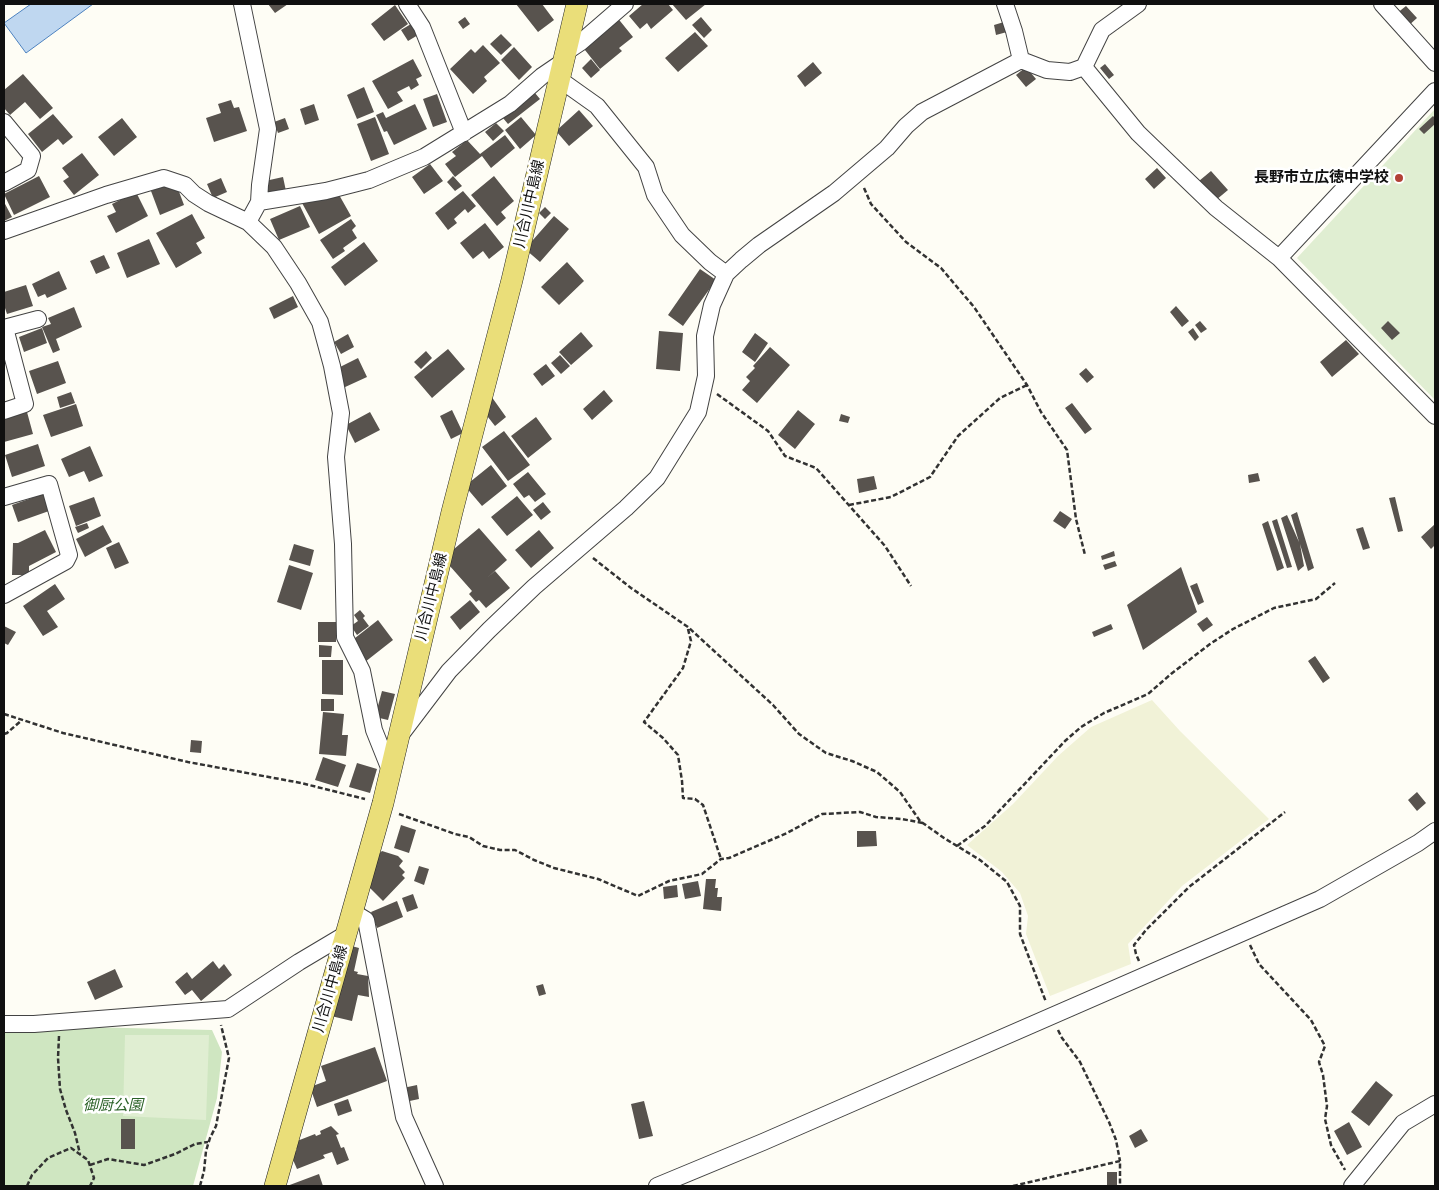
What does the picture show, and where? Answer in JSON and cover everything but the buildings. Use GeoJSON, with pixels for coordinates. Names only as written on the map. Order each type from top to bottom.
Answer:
{"type":"FeatureCollection","features":[{"type":"Feature","properties":{"kind":"main road","name":"川合川中島線"},"geometry":{"type":"LineString","coordinates":[[275,1186],[382,805],[452,512],[512,280],[576,4]]}},
{"type":"Feature","properties":{"kind":"street"},"geometry":{"type":"LineString","coordinates":[[242,4],[268,129],[259,202],[248,222]]}},
{"type":"Feature","properties":{"kind":"street"},"geometry":{"type":"LineString","coordinates":[[407,4],[422,27],[464,133]]}},
{"type":"Feature","properties":{"kind":"street"},"geometry":{"type":"LineString","coordinates":[[259,202],[326,192],[369,180],[424,157],[510,104],[542,76],[563,64],[581,42],[625,4]]}},
{"type":"Feature","properties":{"kind":"street"},"geometry":{"type":"LineString","coordinates":[[1005,4],[1021,60]]}},
{"type":"Feature","properties":{"kind":"street"},"geometry":{"type":"LineString","coordinates":[[397,740],[450,671],[521,600],[626,508],[657,478],[698,412],[706,376],[705,336],[712,305],[726,274],[747,255],[834,193],[887,148],[906,126],[922,112],[1021,60],[1047,70],[1070,72],[1084,67],[1102,30],[1138,4]]}},
{"type":"Feature","properties":{"kind":"street"},"geometry":{"type":"LineString","coordinates":[[1382,4],[1435,62]]}},
{"type":"Feature","properties":{"kind":"street"},"geometry":{"type":"LineString","coordinates":[[563,64],[646,167],[655,195],[682,235],[710,262],[726,274]]}},
{"type":"Feature","properties":{"kind":"street"},"geometry":{"type":"LineString","coordinates":[[1084,67],[1145,140],[1216,208],[1279,258],[1435,416]]}},
{"type":"Feature","properties":{"kind":"street"},"geometry":{"type":"LineString","coordinates":[[1279,258],[1435,91]]}},
{"type":"Feature","properties":{"kind":"street"},"geometry":{"type":"LineString","coordinates":[[4,122],[32,156],[28,170],[4,183]]}},
{"type":"Feature","properties":{"kind":"street"},"geometry":{"type":"LineString","coordinates":[[4,231],[106,195],[164,178],[185,185],[194,194],[208,203],[248,222],[274,248],[298,283],[320,322],[332,366],[341,413],[336,457],[343,544],[344,637],[362,671],[374,730],[390,770]]}},
{"type":"Feature","properties":{"kind":"street"},"geometry":{"type":"LineString","coordinates":[[4,411],[25,404],[4,328],[38,319]]}},
{"type":"Feature","properties":{"kind":"street"},"geometry":{"type":"LineString","coordinates":[[4,497],[48,484],[69,555],[66,561],[4,595]]}},
{"type":"Feature","properties":{"kind":"street"},"geometry":{"type":"LineString","coordinates":[[656,1186],[772,1138],[1320,899],[1418,843],[1435,831]]}},
{"type":"Feature","properties":{"kind":"street"},"geometry":{"type":"LineString","coordinates":[[353,912],[366,920],[404,1117],[435,1186]]}},
{"type":"Feature","properties":{"kind":"street"},"geometry":{"type":"LineString","coordinates":[[4,1024],[34,1024],[228,1009],[299,962],[346,934]]}},
{"type":"Feature","properties":{"kind":"street"},"geometry":{"type":"LineString","coordinates":[[1354,1185],[1403,1123],[1435,1104]]}},
{"type":"Feature","properties":{"kind":"path"},"geometry":{"type":"LineString","coordinates":[[857,173],[871,204],[906,242],[941,268],[974,307],[1027,385],[1041,412],[1067,450],[1076,519],[1086,555]]}},
{"type":"Feature","properties":{"kind":"path"},"geometry":{"type":"LineString","coordinates":[[704,385],[768,431],[786,456],[816,468],[885,546],[911,586]]}},
{"type":"Feature","properties":{"kind":"path"},"geometry":{"type":"LineString","coordinates":[[849,505],[891,497],[930,477],[958,436],[1000,398],[1027,385]]}},
{"type":"Feature","properties":{"kind":"path"},"geometry":{"type":"LineString","coordinates":[[580,547],[631,588],[688,627],[774,705],[799,734],[826,753],[852,761],[876,772],[900,792],[920,821],[980,860],[1007,882],[1020,906],[1020,934],[1051,1016],[1062,1038],[1080,1062],[1116,1140],[1120,1161],[1120,1186]]}},
{"type":"Feature","properties":{"kind":"path"},"geometry":{"type":"LineString","coordinates":[[957,846],[985,826],[1081,727],[1104,713],[1148,694],[1178,668],[1233,629],[1274,608],[1316,599],[1335,583]]}},
{"type":"Feature","properties":{"kind":"path"},"geometry":{"type":"LineString","coordinates":[[688,627],[691,642],[683,668],[644,722],[663,738],[678,755],[684,798],[695,799],[703,805],[721,859]]}},
{"type":"Feature","properties":{"kind":"path"},"geometry":{"type":"LineString","coordinates":[[4,714],[63,733],[188,762],[301,783],[382,805],[455,834],[470,837],[483,846],[500,850],[515,850],[554,868],[598,879],[638,896],[670,881],[702,874],[721,859],[729,858],[787,834],[822,814],[860,812],[876,817],[902,819],[924,824]]}},
{"type":"Feature","properties":{"kind":"path"},"geometry":{"type":"LineString","coordinates":[[4,734],[22,720]]}},
{"type":"Feature","properties":{"kind":"path"},"geometry":{"type":"LineString","coordinates":[[1145,975],[1134,945],[1140,937],[1189,887],[1285,812]]}},
{"type":"Feature","properties":{"kind":"path"},"geometry":{"type":"LineString","coordinates":[[1244,932],[1259,964],[1311,1020],[1325,1046],[1319,1062],[1327,1106],[1325,1119],[1331,1145],[1354,1185]]}},
{"type":"Feature","properties":{"kind":"path"},"geometry":{"type":"LineString","coordinates":[[200,1186],[208,1142],[216,1126],[229,1058],[215,1010]]}},
{"type":"Feature","properties":{"kind":"path"},"geometry":{"type":"LineString","coordinates":[[58,1022],[60,1089],[80,1154]]}},
{"type":"Feature","properties":{"kind":"path"},"geometry":{"type":"LineString","coordinates":[[90,1165],[108,1159],[144,1165],[175,1154],[195,1144],[208,1142]]}},
{"type":"Feature","properties":{"kind":"path"},"geometry":{"type":"LineString","coordinates":[[27,1186],[32,1175],[48,1158],[72,1148],[88,1160],[94,1178],[90,1186]]}},
{"type":"Feature","properties":{"kind":"path"},"geometry":{"type":"LineString","coordinates":[[1013,1186],[1120,1161]]}},
{"type":"Feature","properties":{"kind":"green space","name":"長野市立広徳中学校"},"geometry":{"type":"Polygon","coordinates":[[[1435,109],[1435,400],[1297,258],[1435,109]]]}},
{"type":"Feature","properties":{"kind":"green space"},"geometry":{"type":"Polygon","coordinates":[[[1152,700],[1180,731],[1269,819],[1182,886],[1128,944],[1131,964],[1050,996],[1026,934],[1028,916],[1020,893],[1002,872],[967,845],[1013,804],[1058,756],[1091,727],[1152,700]]]}},
{"type":"Feature","properties":{"kind":"green space","name":"御厨公園"},"geometry":{"type":"Polygon","coordinates":[[[84,1027],[212,1030],[222,1052],[217,1098],[193,1186],[4,1186],[4,1031],[84,1027]]]}},
{"type":"Feature","properties":{"kind":"green space"},"geometry":{"type":"Polygon","coordinates":[[[125,1035],[209,1035],[206,1120],[123,1116],[125,1035]]]}},
{"type":"Feature","properties":{"kind":"water"},"geometry":{"type":"Polygon","coordinates":[[[31,4],[93,4],[26,53],[4,23],[31,4]]]}},
{"type":"Feature","properties":{"kind":"place","name":"長野市立広徳中学校"},"geometry":{"type":"Point","coordinates":[1399,178]}}]}
